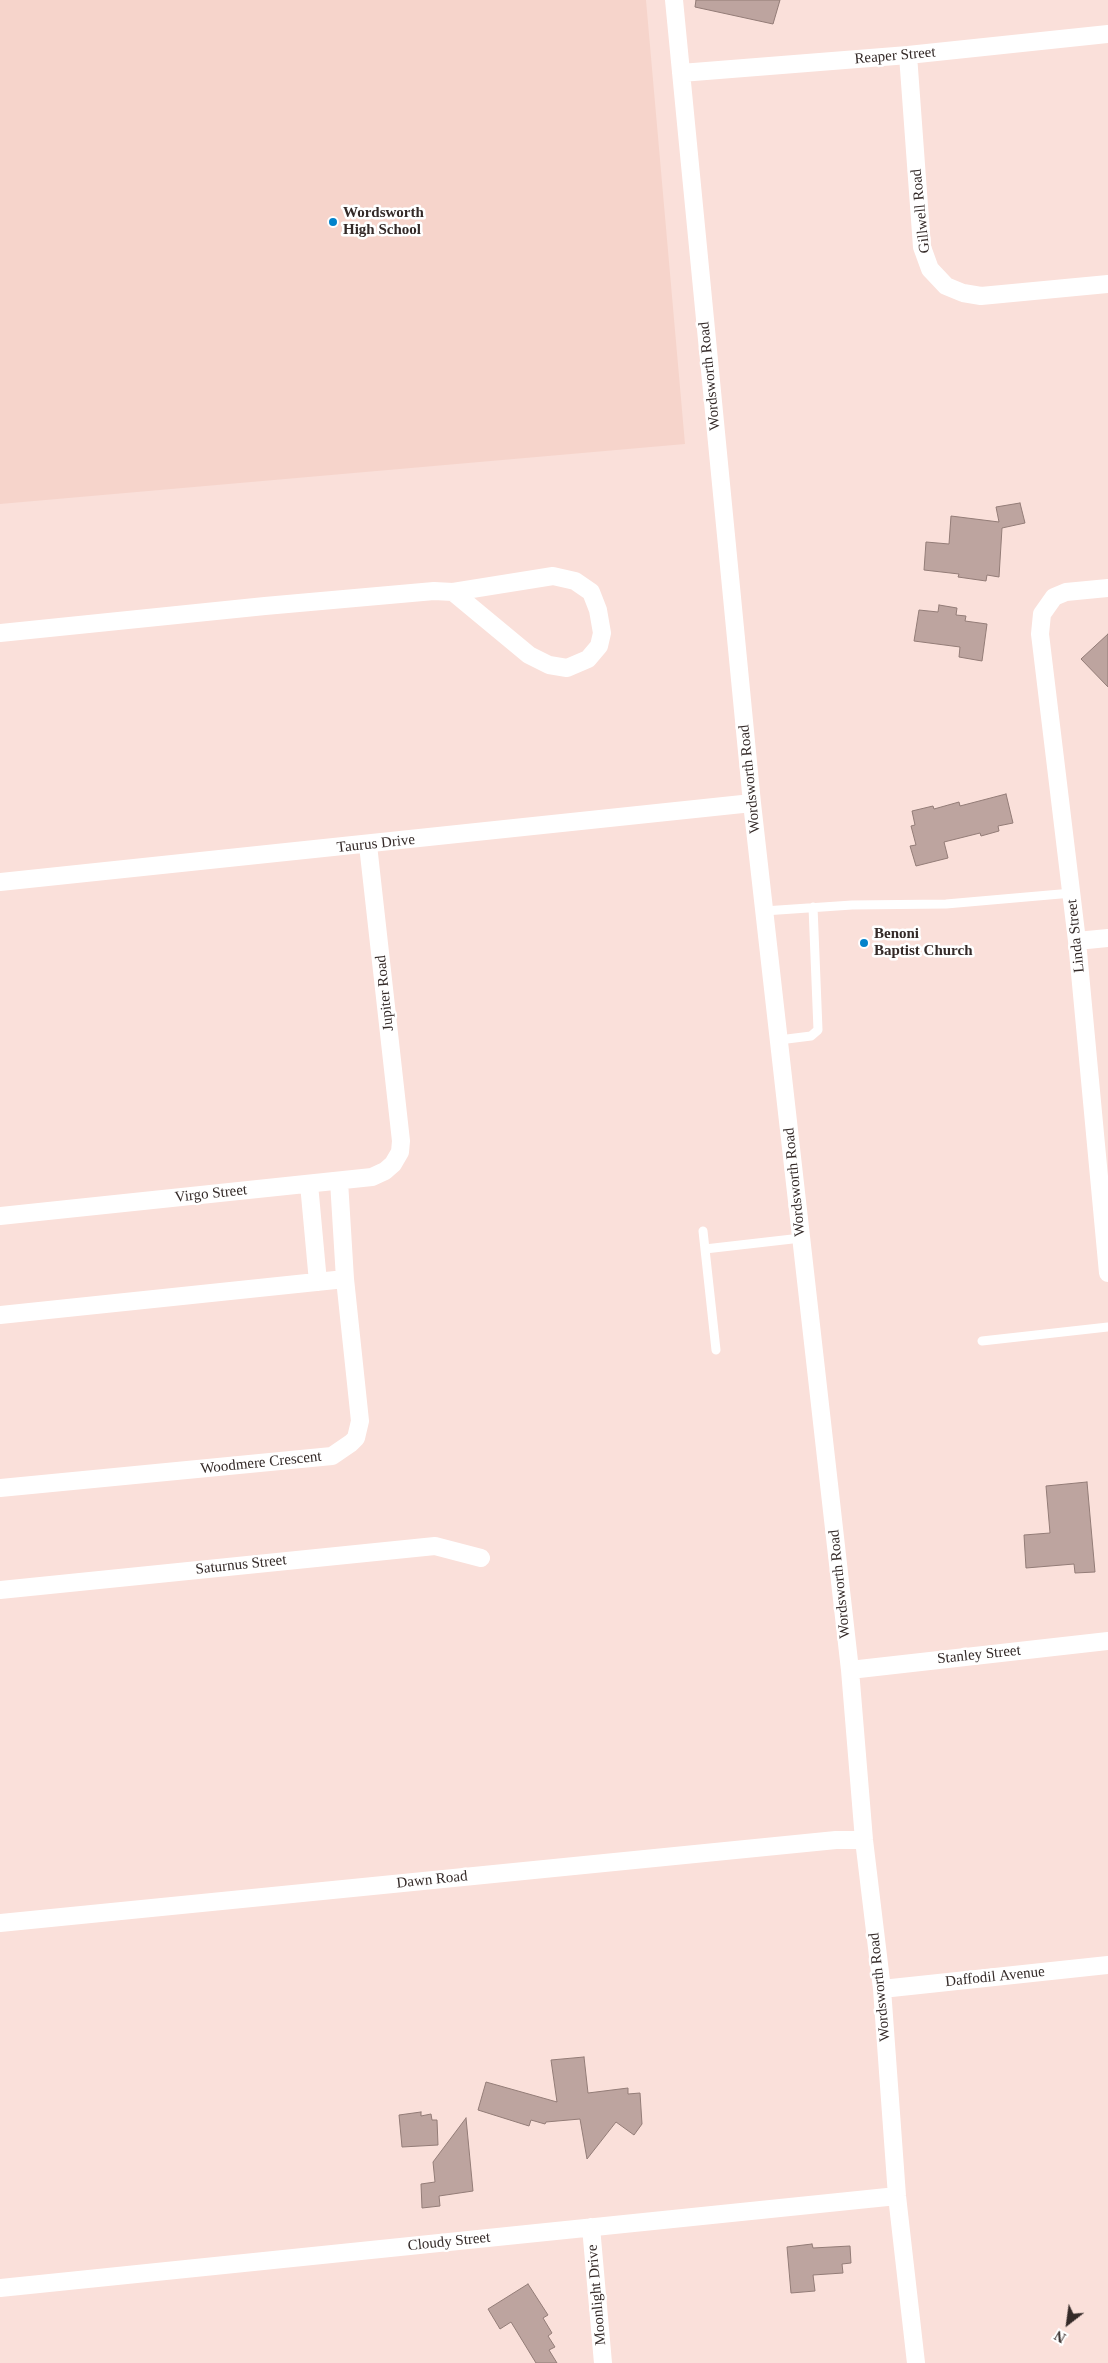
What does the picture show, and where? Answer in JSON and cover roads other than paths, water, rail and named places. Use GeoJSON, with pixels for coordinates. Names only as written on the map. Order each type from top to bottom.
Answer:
{"type":"FeatureCollection","features":[{"type":"Feature","properties":{"kind":"street","name":"Wordsworth Road"},"geometry":{"type":"LineString","coordinates":[[674,0],[752,804],[850,1670],[864,1840],[882,1989],[898,2196],[916,2363]]}},
{"type":"Feature","properties":{"kind":"street","name":"Reaper Street"},"geometry":{"type":"LineString","coordinates":[[681,73],[908,55],[1108,34]]}},
{"type":"Feature","properties":{"kind":"street","name":"Gillwell Road"},"geometry":{"type":"LineString","coordinates":[[908,55],[922,247],[930,269],[946,286],[963,293],[981,296],[1108,284]]}},
{"type":"Feature","properties":{"kind":"street"},"geometry":{"type":"LineString","coordinates":[[0,633],[265,606],[434,591],[453,592],[553,576],[575,581],[591,592],[598,610],[602,633],[599,646],[588,659],[568,668],[549,665],[529,655],[453,592]]}},
{"type":"Feature","properties":{"kind":"street","name":"Linda Street"},"geometry":{"type":"LineString","coordinates":[[1108,588],[1066,592],[1049,602],[1040,619],[1040,634],[1077,941],[1108,1273]]}},
{"type":"Feature","properties":{"kind":"street","name":"Taurus Drive"},"geometry":{"type":"LineString","coordinates":[[0,882],[752,804]]}},
{"type":"Feature","properties":{"kind":"street","name":"Jupiter Road"},"geometry":{"type":"LineString","coordinates":[[368,845],[401,1141]]}},
{"type":"Feature","properties":{"kind":"street"},"geometry":{"type":"LineString","coordinates":[[1077,941],[1108,938]]}},
{"type":"Feature","properties":{"kind":"street","name":"Virgo Street"},"geometry":{"type":"LineString","coordinates":[[0,1216],[372,1177],[394,1164],[400,1152],[401,1141]]}},
{"type":"Feature","properties":{"kind":"street","name":"Woodmere Crescent"},"geometry":{"type":"LineString","coordinates":[[0,1488],[332,1456],[343,1450],[356,1438],[360,1422],[345,1280],[339,1181]]}},
{"type":"Feature","properties":{"kind":"street"},"geometry":{"type":"LineString","coordinates":[[309,1184],[318,1282]]}},
{"type":"Feature","properties":{"kind":"street"},"geometry":{"type":"LineString","coordinates":[[0,1315],[345,1280]]}},
{"type":"Feature","properties":{"kind":"street","name":"Saturnus Street"},"geometry":{"type":"LineString","coordinates":[[0,1590],[435,1546],[481,1558]]}},
{"type":"Feature","properties":{"kind":"street","name":"Stanley Street"},"geometry":{"type":"LineString","coordinates":[[850,1670],[1108,1641]]}},
{"type":"Feature","properties":{"kind":"street","name":"Dawn Road"},"geometry":{"type":"LineString","coordinates":[[0,1923],[836,1840],[864,1840]]}},
{"type":"Feature","properties":{"kind":"street","name":"Daffodil Avenue"},"geometry":{"type":"LineString","coordinates":[[882,1989],[1108,1965]]}},
{"type":"Feature","properties":{"kind":"street","name":"Cloudy Street"},"geometry":{"type":"LineString","coordinates":[[0,2288],[898,2196]]}},
{"type":"Feature","properties":{"kind":"street","name":"Moonlight Drive"},"geometry":{"type":"LineString","coordinates":[[591,2228],[603,2363]]}},
{"type":"Feature","properties":{"kind":"lane"},"geometry":{"type":"LineString","coordinates":[[764,911],[812,907],[946,904],[1072,893]]}},
{"type":"Feature","properties":{"kind":"lane"},"geometry":{"type":"LineString","coordinates":[[779,1040],[811,1036],[818,1030],[812,907]]}},
{"type":"Feature","properties":{"kind":"lane"},"geometry":{"type":"LineString","coordinates":[[703,1230],[716,1350]]}},
{"type":"Feature","properties":{"kind":"lane"},"geometry":{"type":"LineString","coordinates":[[705,1249],[801,1238]]}},
{"type":"Feature","properties":{"kind":"lane"},"geometry":{"type":"LineString","coordinates":[[982,1340],[1108,1327]]}},
{"type":"Feature","properties":{"kind":"place","name":"Wordsworth High School"},"geometry":{"type":"Point","coordinates":[333,222]}},
{"type":"Feature","properties":{"kind":"place","name":"Benoni Baptist Church"},"geometry":{"type":"Point","coordinates":[864,943]}}]}
